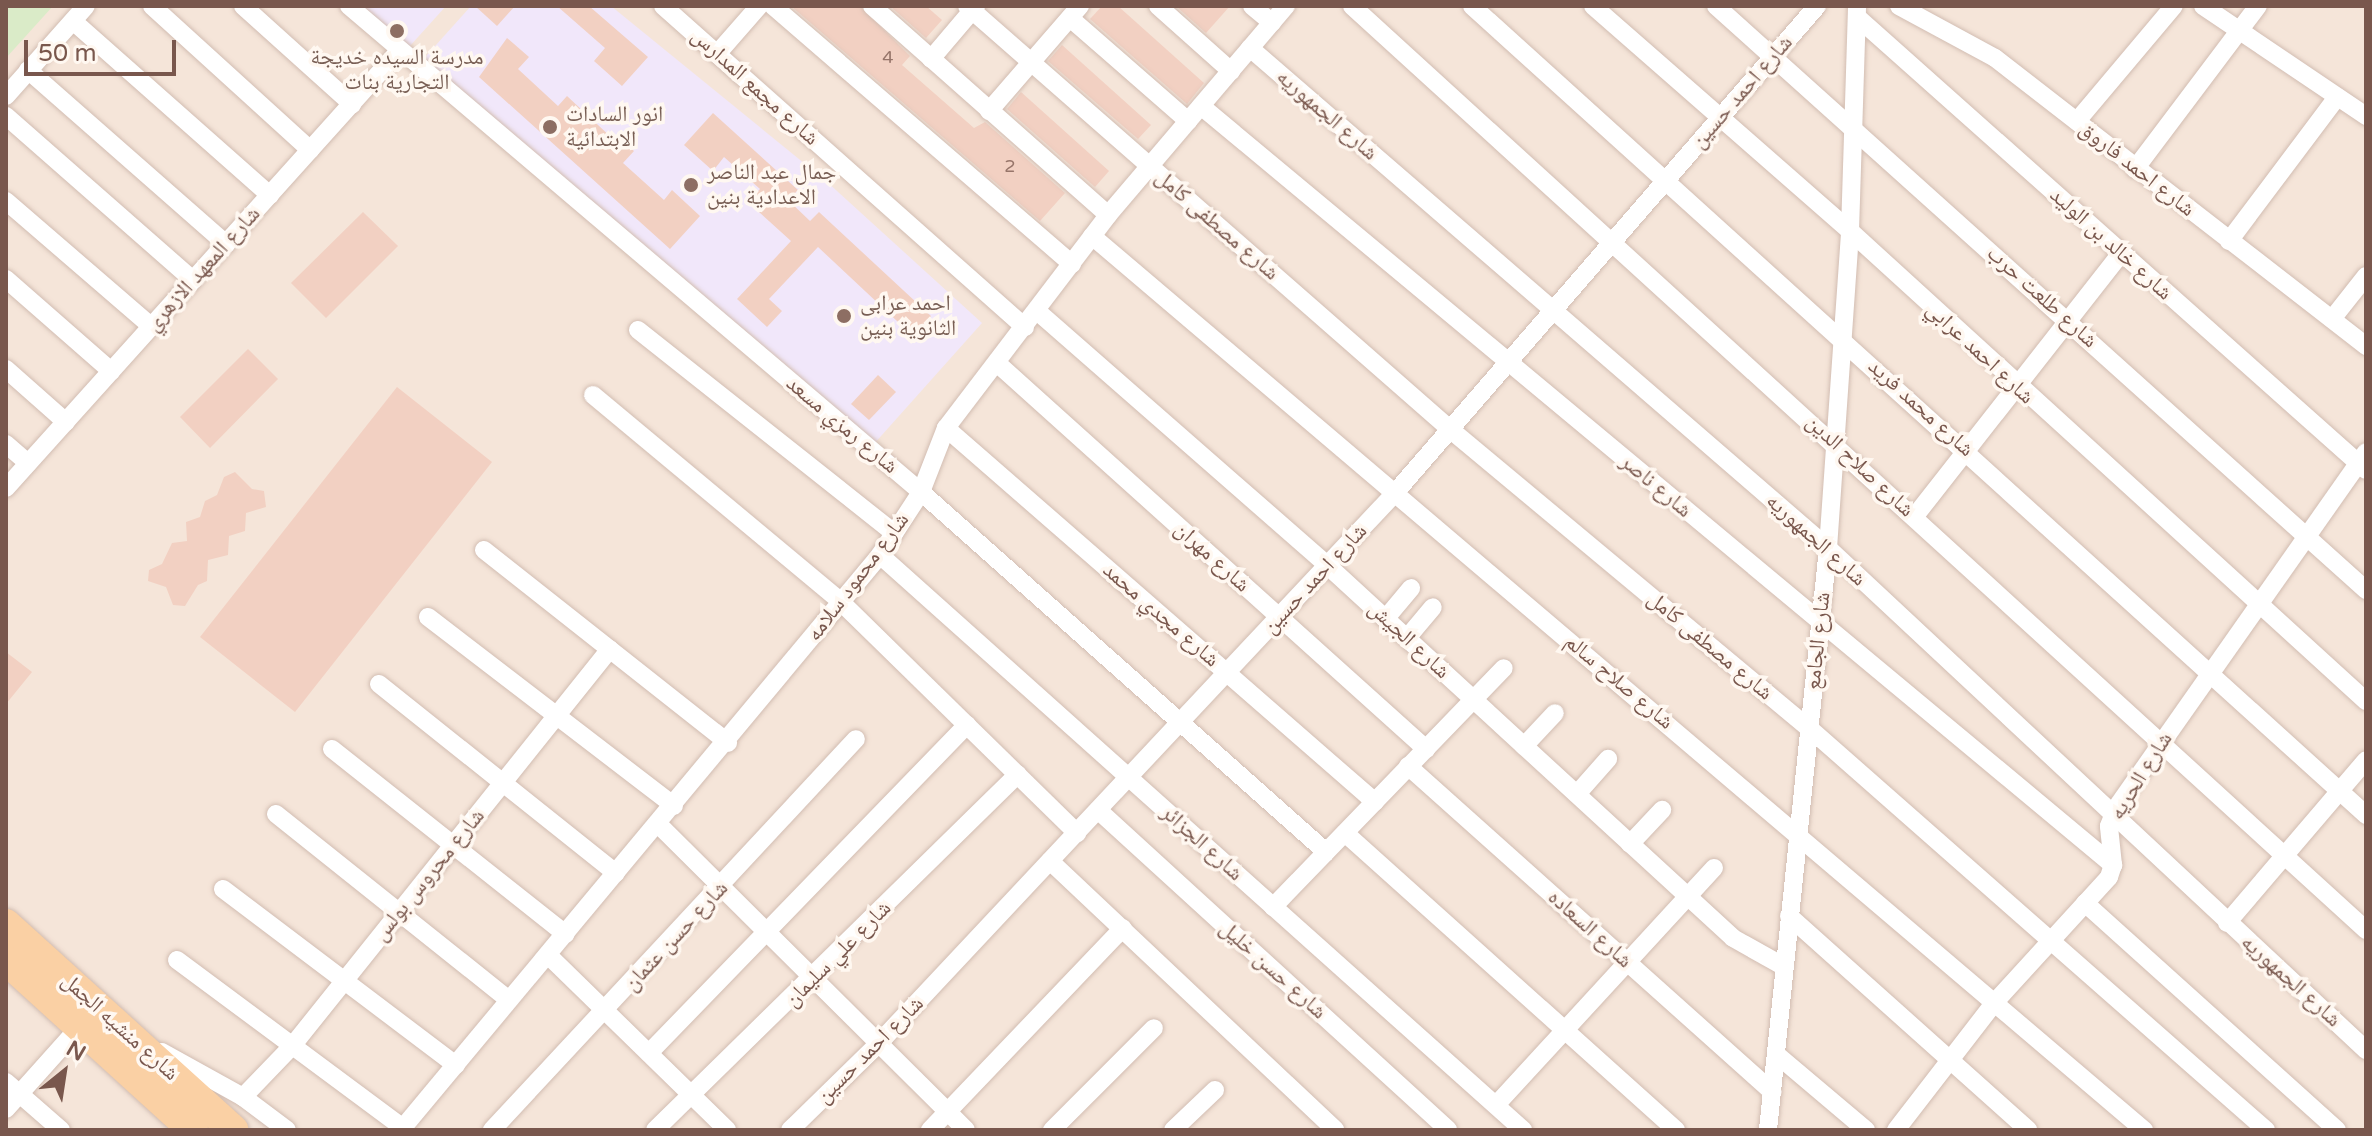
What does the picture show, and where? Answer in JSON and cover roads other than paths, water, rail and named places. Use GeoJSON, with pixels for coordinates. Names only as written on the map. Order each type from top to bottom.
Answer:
{"type":"FeatureCollection","features":[{"type":"Feature","properties":{"kind":"main road","name":"شارع منشيه الجمل"},"geometry":{"type":"LineString","coordinates":[[6,924],[233,1130]]}},
{"type":"Feature","properties":{"kind":"main road","name":"شارع منشيه الجمل"},"geometry":{"type":"LineString","coordinates":[[6,960],[81,1025],[179,1125]]}},
{"type":"Feature","properties":{"kind":"street"},"geometry":{"type":"LineString","coordinates":[[6,96],[86,6]]}},
{"type":"Feature","properties":{"kind":"street"},"geometry":{"type":"LineString","coordinates":[[152,6],[310,150]]}},
{"type":"Feature","properties":{"kind":"street"},"geometry":{"type":"LineString","coordinates":[[243,6],[352,104]]}},
{"type":"Feature","properties":{"kind":"street","name":"شارع رمزي مسعد"},"geometry":{"type":"LineString","coordinates":[[349,6],[921,492],[1179,725],[1326,852]]}},
{"type":"Feature","properties":{"kind":"street","name":"شارع مجمع المدارس"},"geometry":{"type":"LineString","coordinates":[[663,6],[1025,327]]}},
{"type":"Feature","properties":{"kind":"street"},"geometry":{"type":"LineString","coordinates":[[717,54],[759,6]]}},
{"type":"Feature","properties":{"kind":"street"},"geometry":{"type":"LineString","coordinates":[[773,6],[1072,264]]}},
{"type":"Feature","properties":{"kind":"street"},"geometry":{"type":"LineString","coordinates":[[872,6],[1108,215]]}},
{"type":"Feature","properties":{"kind":"street"},"geometry":{"type":"LineString","coordinates":[[1158,6],[1231,71]]}},
{"type":"Feature","properties":{"kind":"street"},"geometry":{"type":"LineString","coordinates":[[1252,6],[1272,23]]}},
{"type":"Feature","properties":{"kind":"street","name":"شارع محمود سلامه"},"geometry":{"type":"LineString","coordinates":[[402,1129],[728,743],[880,555],[921,492],[946,428],[998,364],[1108,215],[1286,6]]}},
{"type":"Feature","properties":{"kind":"street","name":"شارع صلاح الدين"},"geometry":{"type":"LineString","coordinates":[[1352,6],[1834,441],[2159,744],[2366,930]]}},
{"type":"Feature","properties":{"kind":"street","name":"شارع محمد فريد"},"geometry":{"type":"LineString","coordinates":[[1472,6],[1966,449],[2366,815]]}},
{"type":"Feature","properties":{"kind":"street","name":"شارع احمد عرابي"},"geometry":{"type":"LineString","coordinates":[[1593,6],[1850,231],[2015,386],[2366,701]]}},
{"type":"Feature","properties":{"kind":"street","name":"شارع طلعت حرب"},"geometry":{"type":"LineString","coordinates":[[1716,6],[1853,125],[2366,590]]}},
{"type":"Feature","properties":{"kind":"street","name":"شارع احمد حسين"},"geometry":{"type":"LineString","coordinates":[[790,1130],[879,1043],[1394,494],[1817,6]]}},
{"type":"Feature","properties":{"kind":"street","name":"شارع احمد فاروق"},"geometry":{"type":"LineString","coordinates":[[1899,6],[1995,58],[2366,346]]}},
{"type":"Feature","properties":{"kind":"street"},"geometry":{"type":"LineString","coordinates":[[2077,121],[2174,6]]}},
{"type":"Feature","properties":{"kind":"street"},"geometry":{"type":"LineString","coordinates":[[2203,6],[2366,116]]}},
{"type":"Feature","properties":{"kind":"street"},"geometry":{"type":"LineString","coordinates":[[2135,169],[2258,6]]}},
{"type":"Feature","properties":{"kind":"street"},"geometry":{"type":"LineString","coordinates":[[931,59],[972,8]]}},
{"type":"Feature","properties":{"kind":"street","name":"شارع مصطفى كامل"},"geometry":{"type":"LineString","coordinates":[[972,8],[1451,430],[1809,728],[2266,1130]]}},
{"type":"Feature","properties":{"kind":"street"},"geometry":{"type":"LineString","coordinates":[[989,111],[1075,12],[1188,121]]}},
{"type":"Feature","properties":{"kind":"street","name":"شارع الجامع"},"geometry":{"type":"LineString","coordinates":[[1768,1130],[1828,548],[1840,336],[1850,231],[1857,12]]}},
{"type":"Feature","properties":{"kind":"street","name":"شارع خالد بن الوليد"},"geometry":{"type":"LineString","coordinates":[[1857,12],[2121,253],[2363,462]]}},
{"type":"Feature","properties":{"kind":"street"},"geometry":{"type":"LineString","coordinates":[[73,21],[270,195]]}},
{"type":"Feature","properties":{"kind":"street","name":"شارع الجمهوريه"},"geometry":{"type":"LineString","coordinates":[[1250,48],[1828,548],[2366,1050]]}},
{"type":"Feature","properties":{"kind":"street","name":"شارع المعهد الازهري"},"geometry":{"type":"LineString","coordinates":[[6,488],[400,50]]}},
{"type":"Feature","properties":{"kind":"street"},"geometry":{"type":"LineString","coordinates":[[28,70],[226,244]]}},
{"type":"Feature","properties":{"kind":"street"},"geometry":{"type":"LineString","coordinates":[[2229,241],[2337,97]]}},
{"type":"Feature","properties":{"kind":"street","name":"شارع ناصر"},"geometry":{"type":"LineString","coordinates":[[1201,106],[2113,865]]}},
{"type":"Feature","properties":{"kind":"street"},"geometry":{"type":"LineString","coordinates":[[6,116],[193,280]]}},
{"type":"Feature","properties":{"kind":"street"},"geometry":{"type":"LineString","coordinates":[[6,201],[151,326]]}},
{"type":"Feature","properties":{"kind":"street","name":"شارع صلاح سالم"},"geometry":{"type":"LineString","coordinates":[[1092,236],[2144,1130]]}},
{"type":"Feature","properties":{"kind":"street"},"geometry":{"type":"LineString","coordinates":[[1915,516],[2121,253]]}},
{"type":"Feature","properties":{"kind":"street"},"geometry":{"type":"LineString","coordinates":[[2332,319],[2366,276]]}},
{"type":"Feature","properties":{"kind":"street"},"geometry":{"type":"LineString","coordinates":[[6,279],[111,371]]}},
{"type":"Feature","properties":{"kind":"street","name":"شارع الجيش"},"geometry":{"type":"LineString","coordinates":[[1037,311],[1386,618],[1687,897],[1741,944],[1783,966]]}},
{"type":"Feature","properties":{"kind":"street"},"geometry":{"type":"LineString","coordinates":[[638,330],[894,533]]}},
{"type":"Feature","properties":{"kind":"street","name":"شارع مهران"},"geometry":{"type":"LineString","coordinates":[[998,364],[1426,749]]}},
{"type":"Feature","properties":{"kind":"street"},"geometry":{"type":"LineString","coordinates":[[6,369],[66,422]]}},
{"type":"Feature","properties":{"kind":"street"},"geometry":{"type":"LineString","coordinates":[[593,395],[840,601],[1077,833]]}},
{"type":"Feature","properties":{"kind":"street","name":"شارع مجدي محمد"},"geometry":{"type":"LineString","coordinates":[[946,428],[1375,802]]}},
{"type":"Feature","properties":{"kind":"street"},"geometry":{"type":"LineString","coordinates":[[6,444],[28,463]]}},
{"type":"Feature","properties":{"kind":"street","name":"شارع الحريه"},"geometry":{"type":"LineString","coordinates":[[2113,865],[2112,816],[2306,536],[2363,462]]}},
{"type":"Feature","properties":{"kind":"street"},"geometry":{"type":"LineString","coordinates":[[484,550],[728,743]]}},
{"type":"Feature","properties":{"kind":"street","name":"شارع الجزائر"},"geometry":{"type":"LineString","coordinates":[[880,555],[1523,1130]]}},
{"type":"Feature","properties":{"kind":"street"},"geometry":{"type":"LineString","coordinates":[[1386,618],[1411,588]]}},
{"type":"Feature","properties":{"kind":"street"},"geometry":{"type":"LineString","coordinates":[[1407,638],[1433,607]]}},
{"type":"Feature","properties":{"kind":"street"},"geometry":{"type":"LineString","coordinates":[[428,617],[674,806]]}},
{"type":"Feature","properties":{"kind":"street","name":"شارع محروس بولس"},"geometry":{"type":"LineString","coordinates":[[243,1097],[293,1045],[610,649]]}},
{"type":"Feature","properties":{"kind":"street"},"geometry":{"type":"LineString","coordinates":[[1273,907],[1504,668]]}},
{"type":"Feature","properties":{"kind":"street"},"geometry":{"type":"LineString","coordinates":[[379,684],[505,781],[616,873]]}},
{"type":"Feature","properties":{"kind":"street"},"geometry":{"type":"LineString","coordinates":[[1524,746],[1555,713]]}},
{"type":"Feature","properties":{"kind":"street"},"geometry":{"type":"LineString","coordinates":[[649,1053],[967,725]]}},
{"type":"Feature","properties":{"kind":"street","name":"شارع حسن عثمان"},"geometry":{"type":"LineString","coordinates":[[492,1130],[722,888],[856,739]]}},
{"type":"Feature","properties":{"kind":"street"},"geometry":{"type":"LineString","coordinates":[[332,749],[565,934]]}},
{"type":"Feature","properties":{"kind":"street"},"geometry":{"type":"LineString","coordinates":[[1577,794],[1608,759]]}},
{"type":"Feature","properties":{"kind":"street"},"geometry":{"type":"LineString","coordinates":[[2227,923],[2366,760]]}},
{"type":"Feature","properties":{"kind":"street","name":"شارع السعاده"},"geometry":{"type":"LineString","coordinates":[[1408,766],[1773,1092]]}},
{"type":"Feature","properties":{"kind":"street","name":"شارع علي سليمان"},"geometry":{"type":"LineString","coordinates":[[655,1130],[814,979],[1018,774]]}},
{"type":"Feature","properties":{"kind":"street","name":"شارع حسن خليل"},"geometry":{"type":"LineString","coordinates":[[1098,810],[1448,1130]]}},
{"type":"Feature","properties":{"kind":"street"},"geometry":{"type":"LineString","coordinates":[[1630,844],[1662,810]]}},
{"type":"Feature","properties":{"kind":"street"},"geometry":{"type":"LineString","coordinates":[[276,814],[509,1000]]}},
{"type":"Feature","properties":{"kind":"street"},"geometry":{"type":"LineString","coordinates":[[658,824],[966,1130]]}},
{"type":"Feature","properties":{"kind":"street"},"geometry":{"type":"LineString","coordinates":[[1345,833],[1676,1130]]}},
{"type":"Feature","properties":{"kind":"street"},"geometry":{"type":"LineString","coordinates":[[1050,861],[1335,1130]]}},
{"type":"Feature","properties":{"kind":"street"},"geometry":{"type":"LineString","coordinates":[[1896,1130],[1995,1002],[2085,903],[2113,865]]}},
{"type":"Feature","properties":{"kind":"street"},"geometry":{"type":"LineString","coordinates":[[1496,1105],[1714,868]]}},
{"type":"Feature","properties":{"kind":"street"},"geometry":{"type":"LineString","coordinates":[[223,889],[456,1065]]}},
{"type":"Feature","properties":{"kind":"street"},"geometry":{"type":"LineString","coordinates":[[2085,903],[2337,1130]]}},
{"type":"Feature","properties":{"kind":"street"},"geometry":{"type":"LineString","coordinates":[[1789,916],[2028,1130]]}},
{"type":"Feature","properties":{"kind":"street"},"geometry":{"type":"LineString","coordinates":[[930,1130],[1123,928]]}},
{"type":"Feature","properties":{"kind":"street"},"geometry":{"type":"LineString","coordinates":[[549,956],[727,1130]]}},
{"type":"Feature","properties":{"kind":"street"},"geometry":{"type":"LineString","coordinates":[[177,960],[402,1129]]}},
{"type":"Feature","properties":{"kind":"street"},"geometry":{"type":"LineString","coordinates":[[6,1109],[13,1088],[81,1025]]}},
{"type":"Feature","properties":{"kind":"street"},"geometry":{"type":"LineString","coordinates":[[1052,1130],[1154,1028]]}},
{"type":"Feature","properties":{"kind":"street"},"geometry":{"type":"LineString","coordinates":[[125,1031],[243,1097],[287,1130]]}},
{"type":"Feature","properties":{"kind":"street"},"geometry":{"type":"LineString","coordinates":[[1776,1054],[1866,1130]]}},
{"type":"Feature","properties":{"kind":"street"},"geometry":{"type":"LineString","coordinates":[[13,1088],[61,1130]]}},
{"type":"Feature","properties":{"kind":"street"},"geometry":{"type":"LineString","coordinates":[[1173,1130],[1215,1090]]}},
{"type":"Feature","properties":{"kind":"place","name":"مدرسة السيده خديجة التجارية بنات"},"geometry":{"type":"Point","coordinates":[397,31]}},
{"type":"Feature","properties":{"kind":"place","name":"انور السادات الابتدائية"},"geometry":{"type":"Point","coordinates":[550,127]}},
{"type":"Feature","properties":{"kind":"place","name":"جمال عبد الناصر الاعدادية بنين"},"geometry":{"type":"Point","coordinates":[691,185]}},
{"type":"Feature","properties":{"kind":"place","name":"احمد عرابى الثانوية بنين"},"geometry":{"type":"Point","coordinates":[844,316]}}]}
